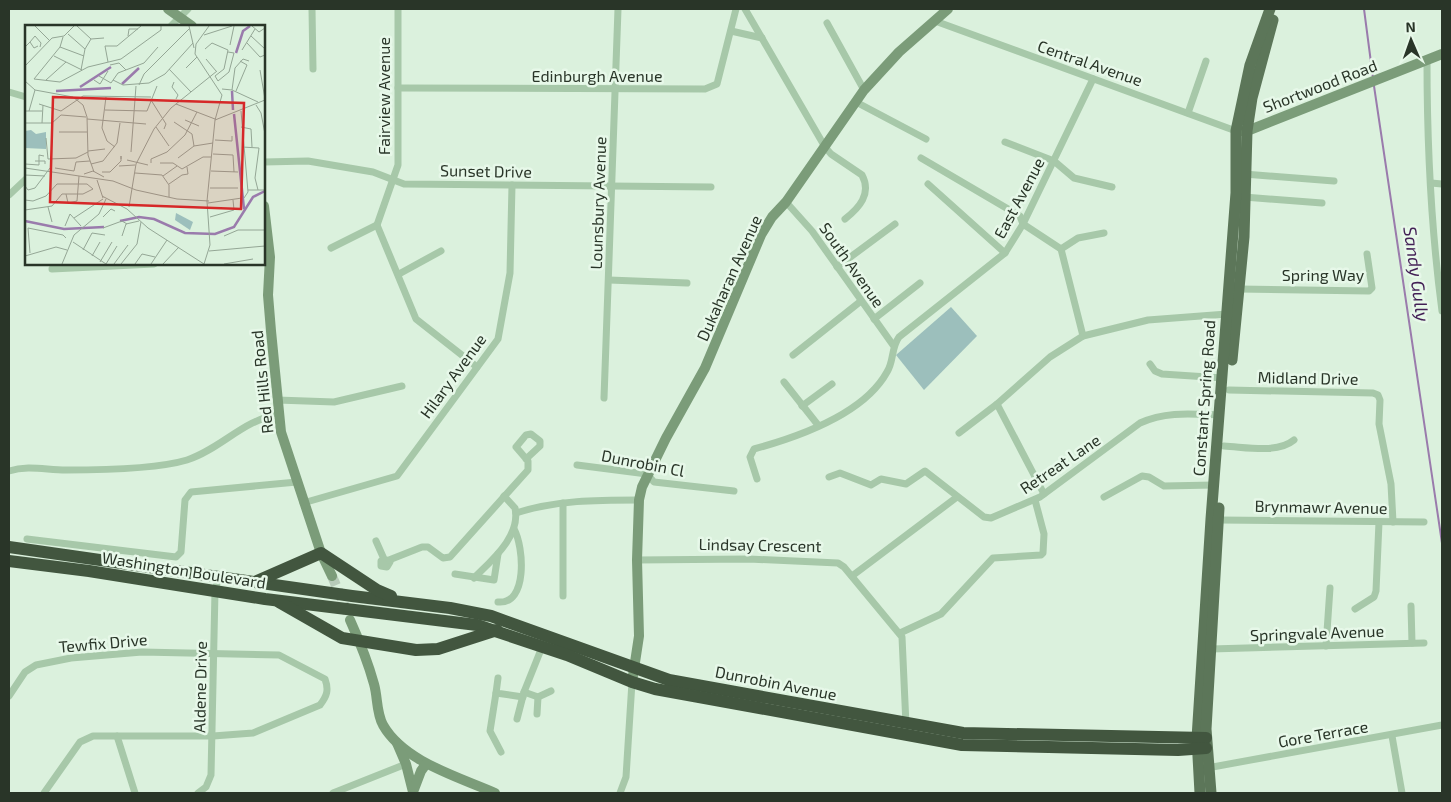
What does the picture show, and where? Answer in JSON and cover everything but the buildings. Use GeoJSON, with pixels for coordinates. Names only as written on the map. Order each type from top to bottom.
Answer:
{"type":"FeatureCollection","features":[{"type":"Feature","properties":{"kind":"highway","name":"Washington Boulevard"},"geometry":{"type":"LineString","coordinates":[[9,547],[352,596]]}},
{"type":"Feature","properties":{"kind":"highway"},"geometry":{"type":"LineString","coordinates":[[256,582],[321,553],[377,590],[412,603]]}},
{"type":"Feature","properties":{"kind":"highway","name":"Washington Boulevard"},"geometry":{"type":"LineString","coordinates":[[9,561],[215,590],[352,615]]}},
{"type":"Feature","properties":{"kind":"highway","name":"Dunrobin Avenue"},"geometry":{"type":"LineString","coordinates":[[352,596],[412,603],[491,616],[529,627],[635,669],[669,680],[904,729],[962,745],[1201,743]]}},
{"type":"Feature","properties":{"kind":"highway"},"geometry":{"type":"LineString","coordinates":[[276,600],[342,638],[416,650],[438,649],[497,630]]}},
{"type":"Feature","properties":{"kind":"highway","name":"Dunrobin Avenue"},"geometry":{"type":"LineString","coordinates":[[352,615],[478,625],[497,630],[632,682],[688,696],[904,729]]}},
{"type":"Feature","properties":{"kind":"main road"},"geometry":{"type":"LineString","coordinates":[[168,9],[190,25]]}},
{"type":"Feature","properties":{"kind":"main road","name":"Dukaharan Avenue"},"geometry":{"type":"LineString","coordinates":[[637,560],[639,500],[647,474],[705,368],[761,235],[864,90],[899,52],[948,9]]}},
{"type":"Feature","properties":{"kind":"main road","name":"Constant Spring Road"},"geometry":{"type":"LineString","coordinates":[[1200,793],[1203,769],[1201,743],[1214,486],[1236,193],[1250,65],[1270,9]]}},
{"type":"Feature","properties":{"kind":"main road","name":"Constant Spring Road"},"geometry":{"type":"LineString","coordinates":[[1201,743],[1211,649],[1224,446],[1244,237],[1242,131],[1277,9]]}},
{"type":"Feature","properties":{"kind":"main road","name":"Shortwood Road"},"geometry":{"type":"LineString","coordinates":[[1242,131],[1442,54]]}},
{"type":"Feature","properties":{"kind":"main road","name":"Red Hills Road"},"geometry":{"type":"LineString","coordinates":[[265,223],[276,400],[281,432],[303,503],[321,553],[332,576]]}},
{"type":"Feature","properties":{"kind":"main road"},"geometry":{"type":"LineString","coordinates":[[632,682],[639,636],[637,560]]}},
{"type":"Feature","properties":{"kind":"main road"},"geometry":{"type":"LineString","coordinates":[[352,615],[374,686],[379,717],[391,737],[412,754],[424,768]]}},
{"type":"Feature","properties":{"kind":"main road"},"geometry":{"type":"LineString","coordinates":[[396,742],[406,764],[413,793]]}},
{"type":"Feature","properties":{"kind":"main road"},"geometry":{"type":"LineString","coordinates":[[406,764],[412,754]]}},
{"type":"Feature","properties":{"kind":"main road"},"geometry":{"type":"LineString","coordinates":[[406,764],[444,773],[495,793]]}},
{"type":"Feature","properties":{"kind":"main road"},"geometry":{"type":"LineString","coordinates":[[413,793],[424,768]]}},
{"type":"Feature","properties":{"kind":"main road","name":"Constant Spring Road"},"geometry":{"type":"LineString","coordinates":[[1203,769],[1211,793]]}},
{"type":"Feature","properties":{"kind":"street"},"geometry":{"type":"LineString","coordinates":[[172,25],[188,9]]}},
{"type":"Feature","properties":{"kind":"street"},"geometry":{"type":"LineString","coordinates":[[312,9],[313,70]]}},
{"type":"Feature","properties":{"kind":"street","name":"Fairview Avenue"},"geometry":{"type":"LineString","coordinates":[[377,225],[398,165],[398,9]]}},
{"type":"Feature","properties":{"kind":"street","name":"Lounsbury Avenue"},"geometry":{"type":"LineString","coordinates":[[604,398],[618,9]]}},
{"type":"Feature","properties":{"kind":"street","name":"Edinburgh Avenue"},"geometry":{"type":"LineString","coordinates":[[398,88],[705,89],[717,84],[736,9]]}},
{"type":"Feature","properties":{"kind":"street"},"geometry":{"type":"LineString","coordinates":[[745,9],[825,147],[831,154],[862,175],[865,180],[863,201],[845,219]]}},
{"type":"Feature","properties":{"kind":"street","name":"Central Avenue"},"geometry":{"type":"LineString","coordinates":[[935,21],[1216,124],[1242,131]]}},
{"type":"Feature","properties":{"kind":"street"},"geometry":{"type":"LineString","coordinates":[[827,23],[864,90]]}},
{"type":"Feature","properties":{"kind":"street"},"geometry":{"type":"LineString","coordinates":[[731,31],[762,38]]}},
{"type":"Feature","properties":{"kind":"street"},"geometry":{"type":"LineString","coordinates":[[1427,60],[1431,183],[1442,311]]}},
{"type":"Feature","properties":{"kind":"street"},"geometry":{"type":"LineString","coordinates":[[1188,113],[1206,61]]}},
{"type":"Feature","properties":{"kind":"street","name":"East Avenue"},"geometry":{"type":"LineString","coordinates":[[893,345],[899,337],[1005,253],[1023,224],[1093,78]]}},
{"type":"Feature","properties":{"kind":"street"},"geometry":{"type":"LineString","coordinates":[[9,92],[25,97]]}},
{"type":"Feature","properties":{"kind":"street"},"geometry":{"type":"LineString","coordinates":[[856,102],[926,139]]}},
{"type":"Feature","properties":{"kind":"street"},"geometry":{"type":"LineString","coordinates":[[1005,142],[1054,161],[1074,178],[1112,187]]}},
{"type":"Feature","properties":{"kind":"street"},"geometry":{"type":"LineString","coordinates":[[921,158],[1020,216],[1023,224],[1061,249],[1083,336]]}},
{"type":"Feature","properties":{"kind":"street","name":"Sunset Drive"},"geometry":{"type":"LineString","coordinates":[[265,162],[308,161],[373,172],[393,182],[404,184],[711,187]]}},
{"type":"Feature","properties":{"kind":"street"},"geometry":{"type":"LineString","coordinates":[[1244,174],[1334,181]]}},
{"type":"Feature","properties":{"kind":"street"},"geometry":{"type":"LineString","coordinates":[[9,195],[25,180]]}},
{"type":"Feature","properties":{"kind":"street"},"geometry":{"type":"LineString","coordinates":[[1431,183],[1442,184]]}},
{"type":"Feature","properties":{"kind":"street"},"geometry":{"type":"LineString","coordinates":[[928,184],[1005,253]]}},
{"type":"Feature","properties":{"kind":"street","name":"Hilary Avenue"},"geometry":{"type":"LineString","coordinates":[[303,503],[397,476],[498,339],[510,273],[512,185]]}},
{"type":"Feature","properties":{"kind":"street"},"geometry":{"type":"LineString","coordinates":[[1244,197],[1322,203]]}},
{"type":"Feature","properties":{"kind":"street","name":"South Avenue"},"geometry":{"type":"LineString","coordinates":[[786,202],[812,231],[893,345]]}},
{"type":"Feature","properties":{"kind":"street"},"geometry":{"type":"LineString","coordinates":[[837,267],[895,224]]}},
{"type":"Feature","properties":{"kind":"street"},"geometry":{"type":"LineString","coordinates":[[331,248],[377,225],[399,274],[416,319],[477,367]]}},
{"type":"Feature","properties":{"kind":"street"},"geometry":{"type":"LineString","coordinates":[[1061,249],[1078,238],[1104,233]]}},
{"type":"Feature","properties":{"kind":"street"},"geometry":{"type":"LineString","coordinates":[[399,274],[441,251]]}},
{"type":"Feature","properties":{"kind":"street","name":"Spring Way"},"geometry":{"type":"LineString","coordinates":[[1239,289],[1369,291],[1372,288],[1367,254]]}},
{"type":"Feature","properties":{"kind":"street"},"geometry":{"type":"LineString","coordinates":[[52,268],[102,265]]}},
{"type":"Feature","properties":{"kind":"street"},"geometry":{"type":"LineString","coordinates":[[609,280],[687,283]]}},
{"type":"Feature","properties":{"kind":"street"},"geometry":{"type":"LineString","coordinates":[[874,319],[920,283]]}},
{"type":"Feature","properties":{"kind":"street"},"geometry":{"type":"LineString","coordinates":[[793,355],[860,301]]}},
{"type":"Feature","properties":{"kind":"street"},"geometry":{"type":"LineString","coordinates":[[958,433],[997,404],[1050,357],[1083,336],[1148,320],[1226,314]]}},
{"type":"Feature","properties":{"kind":"street"},"geometry":{"type":"LineString","coordinates":[[757,479],[750,457],[754,449],[794,437],[850,410],[873,392],[888,371],[893,345]]}},
{"type":"Feature","properties":{"kind":"street"},"geometry":{"type":"LineString","coordinates":[[1150,364],[1155,371],[1162,374],[1223,378]]}},
{"type":"Feature","properties":{"kind":"street"},"geometry":{"type":"LineString","coordinates":[[784,382],[818,425]]}},
{"type":"Feature","properties":{"kind":"street"},"geometry":{"type":"LineString","coordinates":[[802,406],[832,384]]}},
{"type":"Feature","properties":{"kind":"street"},"geometry":{"type":"LineString","coordinates":[[276,400],[334,402],[402,386]]}},
{"type":"Feature","properties":{"kind":"street","name":"Midland Drive"},"geometry":{"type":"LineString","coordinates":[[1229,390],[1373,393],[1378,395],[1380,400],[1380,424],[1391,484],[1392,522]]}},
{"type":"Feature","properties":{"kind":"street"},"geometry":{"type":"LineString","coordinates":[[997,404],[1044,494]]}},
{"type":"Feature","properties":{"kind":"street"},"geometry":{"type":"LineString","coordinates":[[9,471],[28,467],[87,469],[164,464],[185,460],[216,448],[261,418],[278,415]]}},
{"type":"Feature","properties":{"kind":"street","name":"Retreat Lane"},"geometry":{"type":"LineString","coordinates":[[957,497],[984,517],[991,518],[1035,500],[1140,423],[1159,415],[1220,415]]}},
{"type":"Feature","properties":{"kind":"street"},"geometry":{"type":"LineString","coordinates":[[1224,446],[1275,448],[1286,446],[1294,440]]}},
{"type":"Feature","properties":{"kind":"street"},"geometry":{"type":"LineString","coordinates":[[376,541],[386,559],[426,546],[443,558],[448,559],[528,470],[529,464],[526,459]]}},
{"type":"Feature","properties":{"kind":"street","name":"Dunrobin Cl"},"geometry":{"type":"LineString","coordinates":[[577,465],[647,474],[654,482],[734,491]]}},
{"type":"Feature","properties":{"kind":"street"},"geometry":{"type":"LineString","coordinates":[[828,477],[840,473],[870,485],[881,479],[906,484],[925,471],[957,497],[852,576]]}},
{"type":"Feature","properties":{"kind":"street"},"geometry":{"type":"LineString","coordinates":[[1104,497],[1142,476],[1149,477],[1164,486],[1214,486]]}},
{"type":"Feature","properties":{"kind":"street"},"geometry":{"type":"LineString","coordinates":[[28,539],[179,556],[181,552],[185,500],[191,492],[297,482]]}},
{"type":"Feature","properties":{"kind":"street"},"geometry":{"type":"LineString","coordinates":[[474,578],[498,554],[514,529],[516,513],[512,502],[504,496]]}},
{"type":"Feature","properties":{"kind":"street"},"geometry":{"type":"LineString","coordinates":[[516,513],[563,503],[639,500]]}},
{"type":"Feature","properties":{"kind":"street"},"geometry":{"type":"LineString","coordinates":[[900,633],[941,614],[993,558],[1041,555],[1043,553],[1044,534],[1035,500]]}},
{"type":"Feature","properties":{"kind":"street"},"geometry":{"type":"LineString","coordinates":[[563,503],[563,596]]}},
{"type":"Feature","properties":{"kind":"street","name":"Brynmawr Avenue"},"geometry":{"type":"LineString","coordinates":[[1219,520],[1424,522]]}},
{"type":"Feature","properties":{"kind":"street"},"geometry":{"type":"LineString","coordinates":[[1354,609],[1374,597],[1376,591],[1379,522]]}},
{"type":"Feature","properties":{"kind":"street"},"geometry":{"type":"LineString","coordinates":[[498,602],[504,603],[513,599],[518,588],[521,546],[514,529]]}},
{"type":"Feature","properties":{"kind":"street"},"geometry":{"type":"LineString","coordinates":[[455,574],[494,580],[498,554]]}},
{"type":"Feature","properties":{"kind":"street","name":"Lindsay Crescent"},"geometry":{"type":"LineString","coordinates":[[637,560],[749,559],[832,561],[844,566],[900,633],[904,642],[904,729]]}},
{"type":"Feature","properties":{"kind":"street","name":"Aldene Drive"},"geometry":{"type":"LineString","coordinates":[[198,793],[206,787],[212,775],[215,590],[219,576]]}},
{"type":"Feature","properties":{"kind":"street"},"geometry":{"type":"LineString","coordinates":[[1326,646],[1330,588]]}},
{"type":"Feature","properties":{"kind":"street"},"geometry":{"type":"LineString","coordinates":[[1411,606],[1412,644]]}},
{"type":"Feature","properties":{"kind":"street","name":"Springvale Avenue"},"geometry":{"type":"LineString","coordinates":[[1211,649],[1424,643]]}},
{"type":"Feature","properties":{"kind":"street"},"geometry":{"type":"LineString","coordinates":[[518,719],[524,694],[542,647]]}},
{"type":"Feature","properties":{"kind":"street","name":"Tewfix Drive"},"geometry":{"type":"LineString","coordinates":[[9,696],[25,672],[36,665],[142,652],[279,655],[325,679],[328,688],[326,697],[320,705],[253,733],[214,736],[93,736],[80,742],[45,793]]}},
{"type":"Feature","properties":{"kind":"street"},"geometry":{"type":"LineString","coordinates":[[498,678],[490,731],[501,752]]}},
{"type":"Feature","properties":{"kind":"street"},"geometry":{"type":"LineString","coordinates":[[620,793],[626,778],[632,682]]}},
{"type":"Feature","properties":{"kind":"street"},"geometry":{"type":"LineString","coordinates":[[496,693],[524,694],[538,697],[551,691]]}},
{"type":"Feature","properties":{"kind":"street"},"geometry":{"type":"LineString","coordinates":[[538,697],[538,714]]}},
{"type":"Feature","properties":{"kind":"street","name":"Gore Terrace"},"geometry":{"type":"LineString","coordinates":[[1203,769],[1392,736],[1442,725]]}},
{"type":"Feature","properties":{"kind":"street"},"geometry":{"type":"LineString","coordinates":[[117,736],[135,793]]}},
{"type":"Feature","properties":{"kind":"street"},"geometry":{"type":"LineString","coordinates":[[1392,736],[1402,793]]}},
{"type":"Feature","properties":{"kind":"street"},"geometry":{"type":"LineString","coordinates":[[332,793],[406,764]]}},
{"type":"Feature","properties":{"kind":"shaded area"},"geometry":{"type":"Polygon","coordinates":[[[951,307],[977,336],[924,390],[896,355],[951,307]]]}},
{"type":"Feature","properties":{"kind":"waterway","name":"Sandy Gully"},"geometry":{"type":"LineString","coordinates":[[1364,9],[1373,78]]}},
{"type":"Feature","properties":{"kind":"waterway","name":"Sandy Gully"},"geometry":{"type":"LineString","coordinates":[[1374,86],[1442,543]]}},
{"type":"Feature","properties":{"kind":"tunnel"},"geometry":{"type":"LineString","coordinates":[[332,576],[348,614]]}}]}
